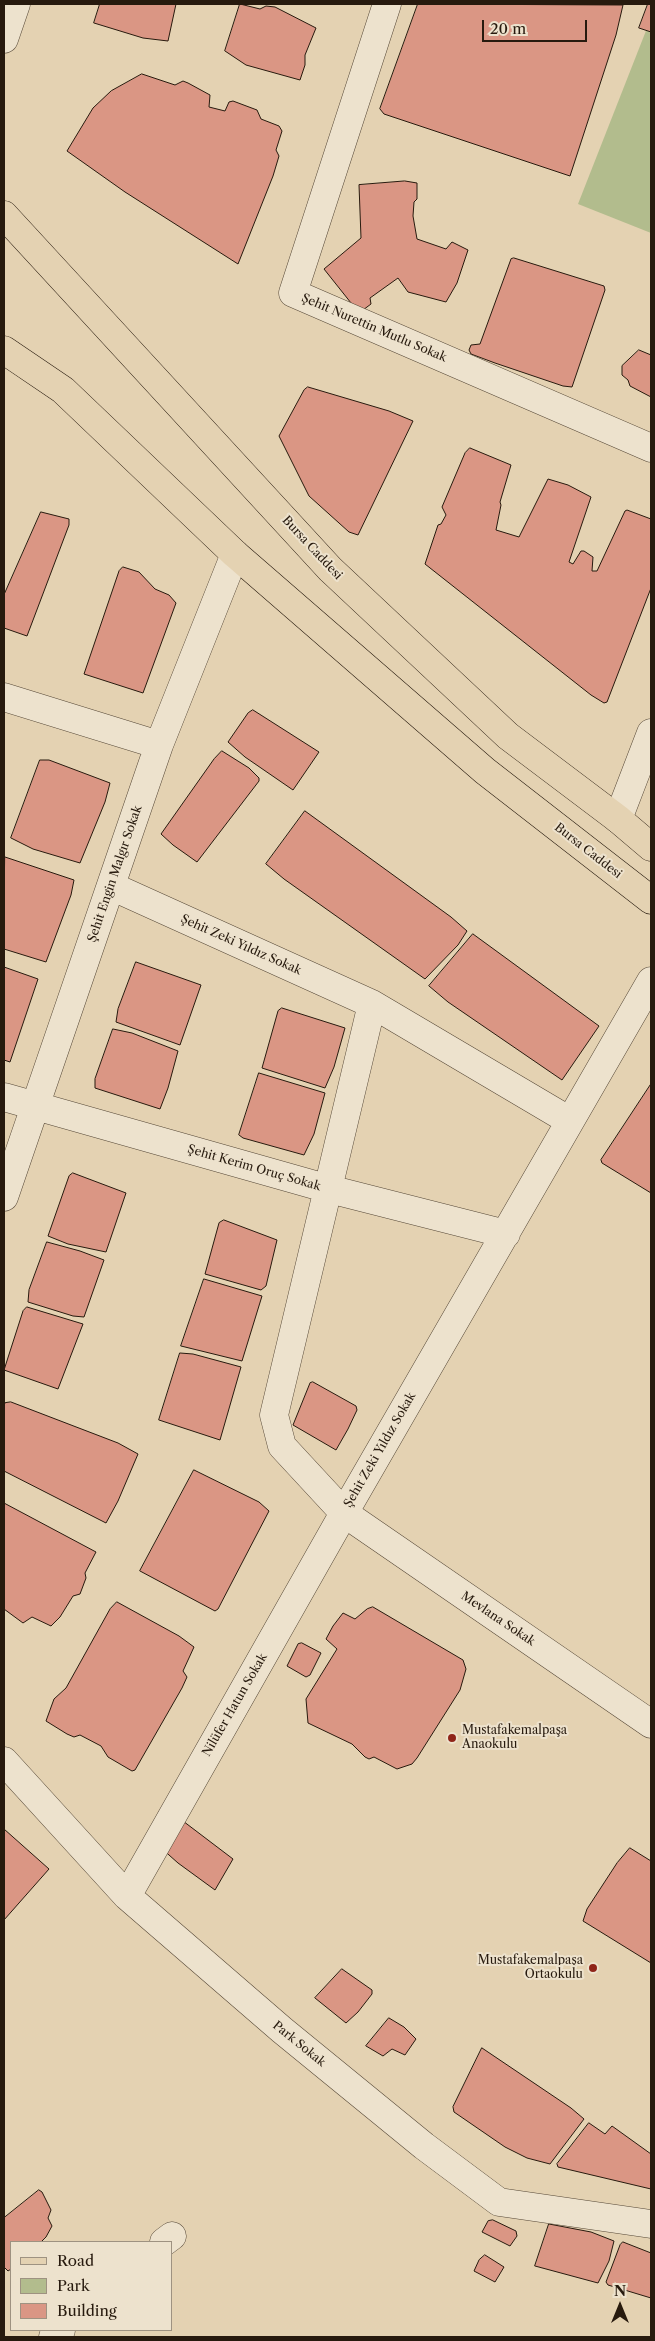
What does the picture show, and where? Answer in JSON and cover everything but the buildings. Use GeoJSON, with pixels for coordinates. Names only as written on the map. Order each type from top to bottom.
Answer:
{"type":"FeatureCollection","features":[{"type":"Feature","properties":{"kind":"main road","name":"Bursa Caddesi"},"geometry":{"type":"LineString","coordinates":[[4,216],[330,569],[508,736],[618,818],[651,847]]}},
{"type":"Feature","properties":{"kind":"main road","name":"Bursa Caddesi"},"geometry":{"type":"LineString","coordinates":[[4,350],[63,390],[235,554],[485,771],[651,900]]}},
{"type":"Feature","properties":{"kind":"street"},"geometry":{"type":"LineString","coordinates":[[4,39],[16,4]]}},
{"type":"Feature","properties":{"kind":"street","name":"Şehit Nurettin Mutlu Sokak"},"geometry":{"type":"LineString","coordinates":[[387,4],[293,293],[651,448]]}},
{"type":"Feature","properties":{"kind":"street","name":"Şehit Engin Malgır Sokak"},"geometry":{"type":"LineString","coordinates":[[4,1197],[159,745],[235,554]]}},
{"type":"Feature","properties":{"kind":"street"},"geometry":{"type":"LineString","coordinates":[[4,697],[159,745]]}},
{"type":"Feature","properties":{"kind":"street"},"geometry":{"type":"LineString","coordinates":[[618,818],[651,733]]}},
{"type":"Feature","properties":{"kind":"street","name":"Şehit Zeki Yıldız Sokak"},"geometry":{"type":"LineString","coordinates":[[111,886],[372,1004],[570,1121]]}},
{"type":"Feature","properties":{"kind":"street","name":"Şehit Zeki Yıldız Sokak"},"geometry":{"type":"LineString","coordinates":[[372,1004],[274,1416],[282,1446],[344,1513],[651,980]]}},
{"type":"Feature","properties":{"kind":"street","name":"Şehit Kerim Oruç Sokak"},"geometry":{"type":"LineString","coordinates":[[4,1097],[329,1189],[506,1234]]}},
{"type":"Feature","properties":{"kind":"street","name":"Mevlana Sokak"},"geometry":{"type":"LineString","coordinates":[[344,1513],[651,1724]]}},
{"type":"Feature","properties":{"kind":"street","name":"Nilüfer Hatun Sokak"},"geometry":{"type":"LineString","coordinates":[[127,1896],[344,1513]]}},
{"type":"Feature","properties":{"kind":"street","name":"Park Sokak"},"geometry":{"type":"LineString","coordinates":[[4,1761],[127,1896],[282,2030],[424,2146],[498,2202],[651,2224]]}},
{"type":"Feature","properties":{"kind":"green space"},"geometry":{"type":"Polygon","coordinates":[[[651,18],[651,233],[578,204],[651,18]]]}},
{"type":"Feature","properties":{"kind":"place","name":"Mustafakemalpaşa Anaokulu"},"geometry":{"type":"Point","coordinates":[452,1738]}},
{"type":"Feature","properties":{"kind":"place","name":"Mustafakemalpaşa Ortaokulu"},"geometry":{"type":"Point","coordinates":[593,1968]}}]}
